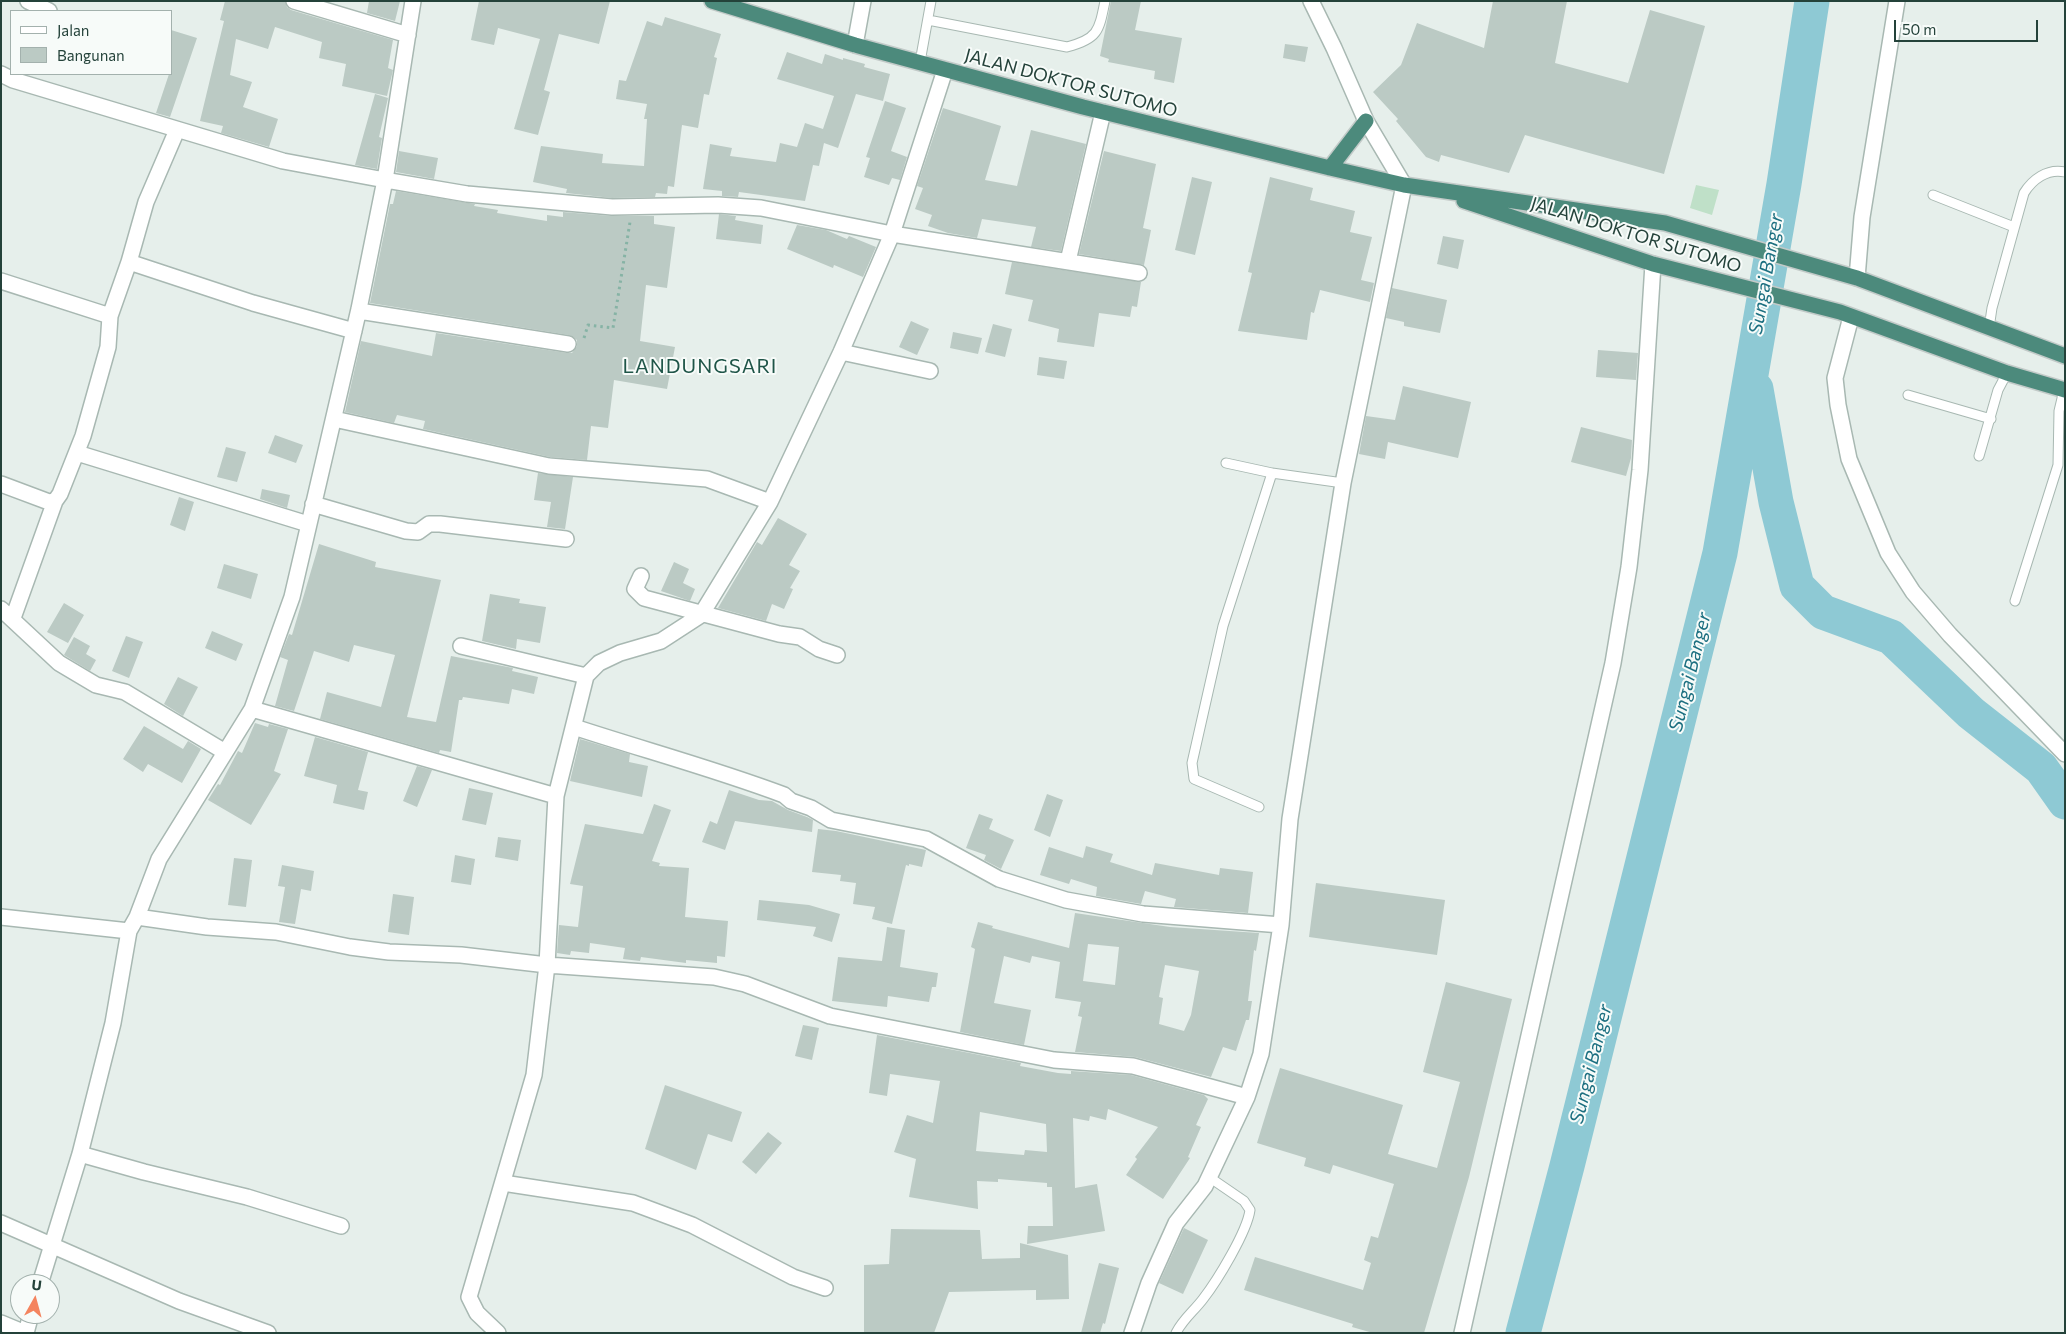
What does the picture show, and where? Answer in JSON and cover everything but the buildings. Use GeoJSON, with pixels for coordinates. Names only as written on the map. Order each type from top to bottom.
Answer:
{"type":"FeatureCollection","features":[{"type":"Feature","properties":{"kind":"highway","name":"JALAN DOKTOR SUTOMO"},"geometry":{"type":"LineString","coordinates":[[712,1],[946,70],[1103,112],[1330,168],[1404,185],[1665,223],[1853,277],[2065,356]]}},
{"type":"Feature","properties":{"kind":"highway"},"geometry":{"type":"LineString","coordinates":[[1330,168],[1366,121]]}},
{"type":"Feature","properties":{"kind":"highway","name":"JALAN DOKTOR SUTOMO"},"geometry":{"type":"LineString","coordinates":[[1424,188],[1655,264],[1845,314],[2006,373],[2065,390]]}},
{"type":"Feature","properties":{"kind":"street"},"geometry":{"type":"LineString","coordinates":[[28,1],[47,10]]}},
{"type":"Feature","properties":{"kind":"street"},"geometry":{"type":"LineString","coordinates":[[294,1],[408,34]]}},
{"type":"Feature","properties":{"kind":"street"},"geometry":{"type":"LineString","coordinates":[[43,1274],[80,1154],[114,1024],[129,931],[137,917],[159,859],[252,709],[292,597],[359,311],[385,180],[413,1]]}},
{"type":"Feature","properties":{"kind":"street"},"geometry":{"type":"LineString","coordinates":[[856,45],[864,1]]}},
{"type":"Feature","properties":{"kind":"street"},"geometry":{"type":"LineString","coordinates":[[1132,1333],[1149,1284],[1176,1223],[1205,1186],[1247,1098],[1261,1054],[1281,925],[1290,819],[1343,484],[1404,185],[1366,121],[1311,1]]}},
{"type":"Feature","properties":{"kind":"street"},"geometry":{"type":"LineString","coordinates":[[1853,277],[1897,1]]}},
{"type":"Feature","properties":{"kind":"street"},"geometry":{"type":"LineString","coordinates":[[498,1333],[477,1313],[469,1297],[534,1075],[547,965],[556,796],[586,676],[599,663],[620,652],[661,641],[701,615],[770,502],[842,352],[892,234],[946,70]]}},
{"type":"Feature","properties":{"kind":"street"},"geometry":{"type":"LineString","coordinates":[[1,74],[177,130],[283,161],[385,180],[467,194],[634,208],[682,205],[761,208],[892,234],[1139,273]]}},
{"type":"Feature","properties":{"kind":"street"},"geometry":{"type":"LineString","coordinates":[[1068,261],[1103,112]]}},
{"type":"Feature","properties":{"kind":"street"},"geometry":{"type":"LineString","coordinates":[[177,130],[146,202],[129,262],[110,316],[108,347],[77,453],[7,613],[59,663],[96,685],[125,692],[225,752]]}},
{"type":"Feature","properties":{"kind":"street"},"geometry":{"type":"LineString","coordinates":[[129,262],[253,303],[354,331]]}},
{"type":"Feature","properties":{"kind":"street"},"geometry":{"type":"LineString","coordinates":[[1462,1333],[1614,663],[1629,567],[1640,470],[1655,264]]}},
{"type":"Feature","properties":{"kind":"street"},"geometry":{"type":"LineString","coordinates":[[1,281],[110,316]]}},
{"type":"Feature","properties":{"kind":"street"},"geometry":{"type":"LineString","coordinates":[[359,311],[568,344]]}},
{"type":"Feature","properties":{"kind":"street"},"geometry":{"type":"LineString","coordinates":[[1845,314],[1835,378],[1838,405],[1849,459],[1888,553],[1913,592],[1950,635],[2065,754]]}},
{"type":"Feature","properties":{"kind":"street"},"geometry":{"type":"LineString","coordinates":[[842,352],[930,371]]}},
{"type":"Feature","properties":{"kind":"street"},"geometry":{"type":"LineString","coordinates":[[334,419],[549,466],[707,479],[731,486],[770,502]]}},
{"type":"Feature","properties":{"kind":"street"},"geometry":{"type":"LineString","coordinates":[[77,453],[308,524]]}},
{"type":"Feature","properties":{"kind":"street"},"geometry":{"type":"LineString","coordinates":[[1,484],[39,499],[50,502],[55,501]]}},
{"type":"Feature","properties":{"kind":"street"},"geometry":{"type":"LineString","coordinates":[[313,504],[406,532],[418,532],[429,524],[440,524],[566,539]]}},
{"type":"Feature","properties":{"kind":"street"},"geometry":{"type":"LineString","coordinates":[[641,576],[635,589],[644,598],[701,615],[779,634],[800,637],[819,649],[837,655]]}},
{"type":"Feature","properties":{"kind":"street"},"geometry":{"type":"LineString","coordinates":[[461,646],[586,676]]}},
{"type":"Feature","properties":{"kind":"street"},"geometry":{"type":"LineString","coordinates":[[252,709],[556,796]]}},
{"type":"Feature","properties":{"kind":"street"},"geometry":{"type":"LineString","coordinates":[[574,727],[665,757],[721,771],[784,795],[791,801],[811,808],[831,820],[926,839],[999,879],[1056,897],[1143,914],[1281,925]]}},
{"type":"Feature","properties":{"kind":"street"},"geometry":{"type":"LineString","coordinates":[[1,917],[129,931]]}},
{"type":"Feature","properties":{"kind":"street"},"geometry":{"type":"LineString","coordinates":[[137,917],[207,927],[276,932],[350,947],[389,952],[461,955],[547,965],[714,977],[745,984],[830,1016],[1054,1060],[1133,1066],[1247,1098]]}},
{"type":"Feature","properties":{"kind":"street"},"geometry":{"type":"LineString","coordinates":[[80,1154],[246,1197],[341,1226]]}},
{"type":"Feature","properties":{"kind":"street"},"geometry":{"type":"LineString","coordinates":[[503,1183],[633,1203],[692,1224],[793,1277],[825,1288]]}},
{"type":"Feature","properties":{"kind":"street"},"geometry":{"type":"LineString","coordinates":[[1,1223],[179,1300],[268,1333]]}},
{"type":"Feature","properties":{"kind":"street"},"geometry":{"type":"LineString","coordinates":[[1,1323],[25,1333]]}},
{"type":"Feature","properties":{"kind":"lane"},"geometry":{"type":"LineString","coordinates":[[920,62],[931,1]]}},
{"type":"Feature","properties":{"kind":"lane"},"geometry":{"type":"LineString","coordinates":[[928,20],[1067,47],[1086,42],[1100,27],[1105,1]]}},
{"type":"Feature","properties":{"kind":"lane"},"geometry":{"type":"LineString","coordinates":[[1989,328],[2024,193],[2031,181],[2045,174],[2065,172]]}},
{"type":"Feature","properties":{"kind":"lane"},"geometry":{"type":"LineString","coordinates":[[1933,195],[2014,228]]}},
{"type":"Feature","properties":{"kind":"lane"},"geometry":{"type":"LineString","coordinates":[[1979,456],[1998,390],[2006,373]]}},
{"type":"Feature","properties":{"kind":"lane"},"geometry":{"type":"LineString","coordinates":[[2015,601],[2058,465],[2059,411],[2065,390]]}},
{"type":"Feature","properties":{"kind":"lane"},"geometry":{"type":"LineString","coordinates":[[1908,395],[1991,419]]}},
{"type":"Feature","properties":{"kind":"lane"},"geometry":{"type":"LineString","coordinates":[[1226,463],[1272,473],[1343,484]]}},
{"type":"Feature","properties":{"kind":"lane"},"geometry":{"type":"LineString","coordinates":[[1259,807],[1202,784],[1194,778],[1192,763],[1223,626],[1272,473]]}},
{"type":"Feature","properties":{"kind":"lane"},"geometry":{"type":"LineString","coordinates":[[1176,1333],[1181,1322],[1203,1299],[1241,1236],[1249,1217],[1250,1210],[1244,1201],[1209,1177]]}},
{"type":"Feature","properties":{"kind":"path"},"geometry":{"type":"LineString","coordinates":[[568,344],[582,346],[588,325],[614,328],[634,208]]}},
{"type":"Feature","properties":{"kind":"green space"},"geometry":{"type":"Polygon","coordinates":[[[1696,185],[1719,190],[1712,215],[1690,208],[1696,185]]]}},
{"type":"Feature","properties":{"kind":"waterway","name":"Sungai Banger"},"geometry":{"type":"LineString","coordinates":[[1523,1333],[1567,1166],[1720,553],[1784,184],[1812,1]]}},
{"type":"Feature","properties":{"kind":"waterway"},"geometry":{"type":"LineString","coordinates":[[1756,389],[1776,502],[1797,586],[1823,612],[1891,637],[1971,713],[2041,768],[2065,802]]}},
{"type":"Feature","properties":{"kind":"district","name":"LANDUNGSARI"},"geometry":{"type":"Point","coordinates":[700,366]}}]}
